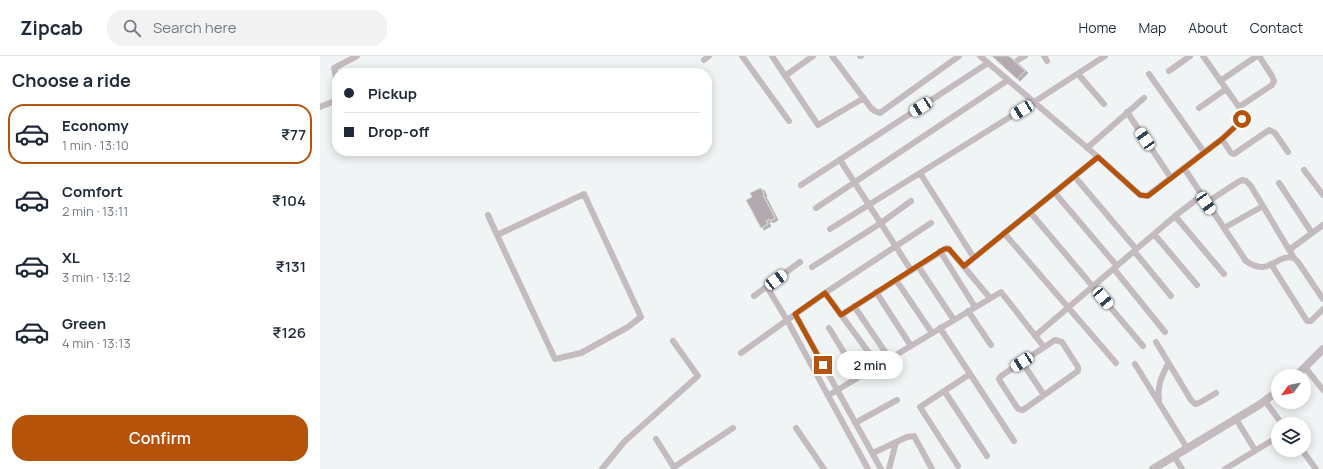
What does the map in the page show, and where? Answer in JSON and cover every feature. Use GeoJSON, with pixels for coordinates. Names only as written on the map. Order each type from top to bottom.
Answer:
{"type":"FeatureCollection","features":[{"type":"Feature","properties":{"kind":"street"},"geometry":{"type":"LineString","coordinates":[[334,68],[346,59],[357,56]]}},
{"type":"Feature","properties":{"kind":"street"},"geometry":{"type":"LineString","coordinates":[[742,56],[789,120]]}},
{"type":"Feature","properties":{"kind":"street"},"geometry":{"type":"LineString","coordinates":[[772,56],[818,125],[864,98]]}},
{"type":"Feature","properties":{"kind":"street"},"geometry":{"type":"LineString","coordinates":[[785,76],[813,56]]}},
{"type":"Feature","properties":{"kind":"street"},"geometry":{"type":"LineString","coordinates":[[832,56],[871,108],[880,113],[959,56]]}},
{"type":"Feature","properties":{"kind":"street"},"geometry":{"type":"LineString","coordinates":[[980,56],[1140,195],[1148,196],[1222,139],[1242,119],[1239,107],[1203,56]]}},
{"type":"Feature","properties":{"kind":"street"},"geometry":{"type":"LineString","coordinates":[[1018,60],[1025,56]]}},
{"type":"Feature","properties":{"kind":"street"},"geometry":{"type":"LineString","coordinates":[[830,229],[1105,56]]}},
{"type":"Feature","properties":{"kind":"street"},"geometry":{"type":"LineString","coordinates":[[1169,71],[1190,56]]}},
{"type":"Feature","properties":{"kind":"street"},"geometry":{"type":"LineString","coordinates":[[1220,80],[1258,56],[1274,81],[1272,85],[1239,107]]}},
{"type":"Feature","properties":{"kind":"street"},"geometry":{"type":"LineString","coordinates":[[801,186],[988,63]]}},
{"type":"Feature","properties":{"kind":"street"},"geometry":{"type":"LineString","coordinates":[[1078,74],[1104,104]]}},
{"type":"Feature","properties":{"kind":"street"},"geometry":{"type":"LineString","coordinates":[[1149,74],[1204,152]]}},
{"type":"Feature","properties":{"kind":"street"},"geometry":{"type":"LineString","coordinates":[[816,208],[1008,80]]}},
{"type":"Feature","properties":{"kind":"street"},"geometry":{"type":"LineString","coordinates":[[1199,108],[1226,89]]}},
{"type":"Feature","properties":{"kind":"street"},"geometry":{"type":"LineString","coordinates":[[1087,148],[1144,98]]}},
{"type":"Feature","properties":{"kind":"street"},"geometry":{"type":"LineString","coordinates":[[320,107],[332,102]]}},
{"type":"Feature","properties":{"kind":"street"},"geometry":{"type":"LineString","coordinates":[[1127,112],[1171,178]]}},
{"type":"Feature","properties":{"kind":"street"},"geometry":{"type":"LineString","coordinates":[[1222,139],[1234,154],[1269,130],[1274,133],[1288,152]]}},
{"type":"Feature","properties":{"kind":"street"},"geometry":{"type":"LineString","coordinates":[[964,266],[1098,157]]}},
{"type":"Feature","properties":{"kind":"street"},"geometry":{"type":"LineString","coordinates":[[840,160],[911,270]]}},
{"type":"Feature","properties":{"kind":"street"},"geometry":{"type":"LineString","coordinates":[[1184,168],[1201,196],[1246,261],[1254,266],[1262,268],[1286,258],[1294,258]]}},
{"type":"Feature","properties":{"kind":"street"},"geometry":{"type":"LineString","coordinates":[[1304,170],[1323,195]]}},
{"type":"Feature","properties":{"kind":"street"},"geometry":{"type":"LineString","coordinates":[[920,173],[974,258]]}},
{"type":"Feature","properties":{"kind":"street"},"geometry":{"type":"LineString","coordinates":[[1075,177],[1171,296]]}},
{"type":"Feature","properties":{"kind":"street"},"geometry":{"type":"LineString","coordinates":[[1206,203],[1242,180],[1249,183],[1294,258],[1323,299]]}},
{"type":"Feature","properties":{"kind":"street"},"geometry":{"type":"LineString","coordinates":[[1279,183],[1312,233]]}},
{"type":"Feature","properties":{"kind":"street"},"geometry":{"type":"LineString","coordinates":[[1055,193],[1165,332]]}},
{"type":"Feature","properties":{"kind":"street"},"geometry":{"type":"LineString","coordinates":[[488,215],[497,235],[555,359],[581,353],[628,327],[641,316],[584,194],[497,235]]}},
{"type":"Feature","properties":{"kind":"street"},"geometry":{"type":"LineString","coordinates":[[1035,336],[1175,216],[1201,196]]}},
{"type":"Feature","properties":{"kind":"street"},"geometry":{"type":"LineString","coordinates":[[812,267],[912,201]]}},
{"type":"Feature","properties":{"kind":"street"},"geometry":{"type":"LineString","coordinates":[[1224,228],[1263,206]]}},
{"type":"Feature","properties":{"kind":"street"},"geometry":{"type":"LineString","coordinates":[[1030,212],[1143,346]]}},
{"type":"Feature","properties":{"kind":"street"},"geometry":{"type":"LineString","coordinates":[[1175,216],[1224,274]]}},
{"type":"Feature","properties":{"kind":"street"},"geometry":{"type":"LineString","coordinates":[[741,353],[825,293],[931,223]]}},
{"type":"Feature","properties":{"kind":"street"},"geometry":{"type":"LineString","coordinates":[[1289,250],[1323,225]]}},
{"type":"Feature","properties":{"kind":"street"},"geometry":{"type":"LineString","coordinates":[[1004,233],[1116,363]]}},
{"type":"Feature","properties":{"kind":"street"},"geometry":{"type":"LineString","coordinates":[[1154,234],[1197,285]]}},
{"type":"Feature","properties":{"kind":"street"},"geometry":{"type":"LineString","coordinates":[[841,315],[940,251],[947,248],[990,298]]}},
{"type":"Feature","properties":{"kind":"street"},"geometry":{"type":"LineString","coordinates":[[940,251],[975,307]]}},
{"type":"Feature","properties":{"kind":"street"},"geometry":{"type":"LineString","coordinates":[[754,296],[800,262]]}},
{"type":"Feature","properties":{"kind":"street"},"geometry":{"type":"LineString","coordinates":[[1271,264],[1307,321],[1311,321],[1323,309]]}},
{"type":"Feature","properties":{"kind":"street"},"geometry":{"type":"LineString","coordinates":[[918,266],[954,320]]}},
{"type":"Feature","properties":{"kind":"street"},"geometry":{"type":"LineString","coordinates":[[896,280],[932,333]]}},
{"type":"Feature","properties":{"kind":"street"},"geometry":{"type":"LineString","coordinates":[[767,287],[787,320],[868,469]]}},
{"type":"Feature","properties":{"kind":"street"},"geometry":{"type":"LineString","coordinates":[[876,292],[911,346]]}},
{"type":"Feature","properties":{"kind":"street"},"geometry":{"type":"LineString","coordinates":[[828,395],[1001,292],[1044,347]]}},
{"type":"Feature","properties":{"kind":"street"},"geometry":{"type":"LineString","coordinates":[[825,293],[878,366]]}},
{"type":"Feature","properties":{"kind":"street"},"geometry":{"type":"LineString","coordinates":[[854,306],[890,359]]}},
{"type":"Feature","properties":{"kind":"street"},"geometry":{"type":"LineString","coordinates":[[968,311],[991,345]]}},
{"type":"Feature","properties":{"kind":"street"},"geometry":{"type":"LineString","coordinates":[[795,314],[881,469]]}},
{"type":"Feature","properties":{"kind":"street"},"geometry":{"type":"LineString","coordinates":[[829,328],[859,377]]}},
{"type":"Feature","properties":{"kind":"street"},"geometry":{"type":"LineString","coordinates":[[940,328],[1014,441]]}},
{"type":"Feature","properties":{"kind":"street"},"geometry":{"type":"LineString","coordinates":[[1055,340],[1062,342],[1078,367],[1078,371],[1024,410],[1018,409],[999,379],[1001,376],[1044,347],[1055,340]]}},
{"type":"Feature","properties":{"kind":"street"},"geometry":{"type":"LineString","coordinates":[[603,468],[624,442],[698,376],[673,342]]}},
{"type":"Feature","properties":{"kind":"street"},"geometry":{"type":"LineString","coordinates":[[1156,342],[1168,364],[1195,404],[1216,393]]}},
{"type":"Feature","properties":{"kind":"street"},"geometry":{"type":"LineString","coordinates":[[1323,349],[1305,367],[1323,390]]}},
{"type":"Feature","properties":{"kind":"street"},"geometry":{"type":"LineString","coordinates":[[1022,362],[1044,395]]}},
{"type":"Feature","properties":{"kind":"street"},"geometry":{"type":"LineString","coordinates":[[1135,364],[1187,448]]}},
{"type":"Feature","properties":{"kind":"street"},"geometry":{"type":"LineString","coordinates":[[1159,403],[1159,381],[1168,364]]}},
{"type":"Feature","properties":{"kind":"street"},"geometry":{"type":"LineString","coordinates":[[958,466],[920,407],[945,392],[970,374]]}},
{"type":"Feature","properties":{"kind":"street"},"geometry":{"type":"LineString","coordinates":[[945,392],[987,456]]}},
{"type":"Feature","properties":{"kind":"street"},"geometry":{"type":"LineString","coordinates":[[1153,469],[1271,396]]}},
{"type":"Feature","properties":{"kind":"street"},"geometry":{"type":"LineString","coordinates":[[855,423],[897,400]]}},
{"type":"Feature","properties":{"kind":"street"},"geometry":{"type":"LineString","coordinates":[[1265,401],[1277,417]]}},
{"type":"Feature","properties":{"kind":"street"},"geometry":{"type":"LineString","coordinates":[[1236,419],[1255,450]]}},
{"type":"Feature","properties":{"kind":"street"},"geometry":{"type":"LineString","coordinates":[[656,439],[675,468],[733,428]]}},
{"type":"Feature","properties":{"kind":"street"},"geometry":{"type":"LineString","coordinates":[[796,428],[820,468]]}},
{"type":"Feature","properties":{"kind":"street"},"geometry":{"type":"LineString","coordinates":[[873,453],[911,435],[914,436],[932,469]]}},
{"type":"Feature","properties":{"kind":"street"},"geometry":{"type":"LineString","coordinates":[[1225,469],[1270,441]]}},
{"type":"Feature","properties":{"kind":"street"},"geometry":{"type":"LineString","coordinates":[[889,469],[896,442]]}},
{"type":"Feature","properties":{"kind":"street"},"geometry":{"type":"LineString","coordinates":[[1174,456],[1182,469]]}},
{"type":"Feature","properties":{"kind":"street"},"geometry":{"type":"LineString","coordinates":[[1307,457],[1316,469]]}},
{"type":"Feature","properties":{"kind":"building"},"geometry":{"type":"Polygon","coordinates":[[[992,56],[1009,56],[1025,71],[1017,79],[992,56]]]}},
{"type":"Feature","properties":{"kind":"building"},"geometry":{"type":"Polygon","coordinates":[[[761,188],[775,218],[770,221],[769,219],[766,221],[768,224],[761,228],[746,200],[752,197],[750,193],[761,188]]]}},
{"type":"Feature","properties":{"kind":"route"},"geometry":{"type":"LineString","coordinates":[[823,365],[795,314],[825,293],[841,315],[944,249],[949,249],[964,266],[1098,157],[1140,195],[1148,196],[1222,139],[1242,119]]}}]}
